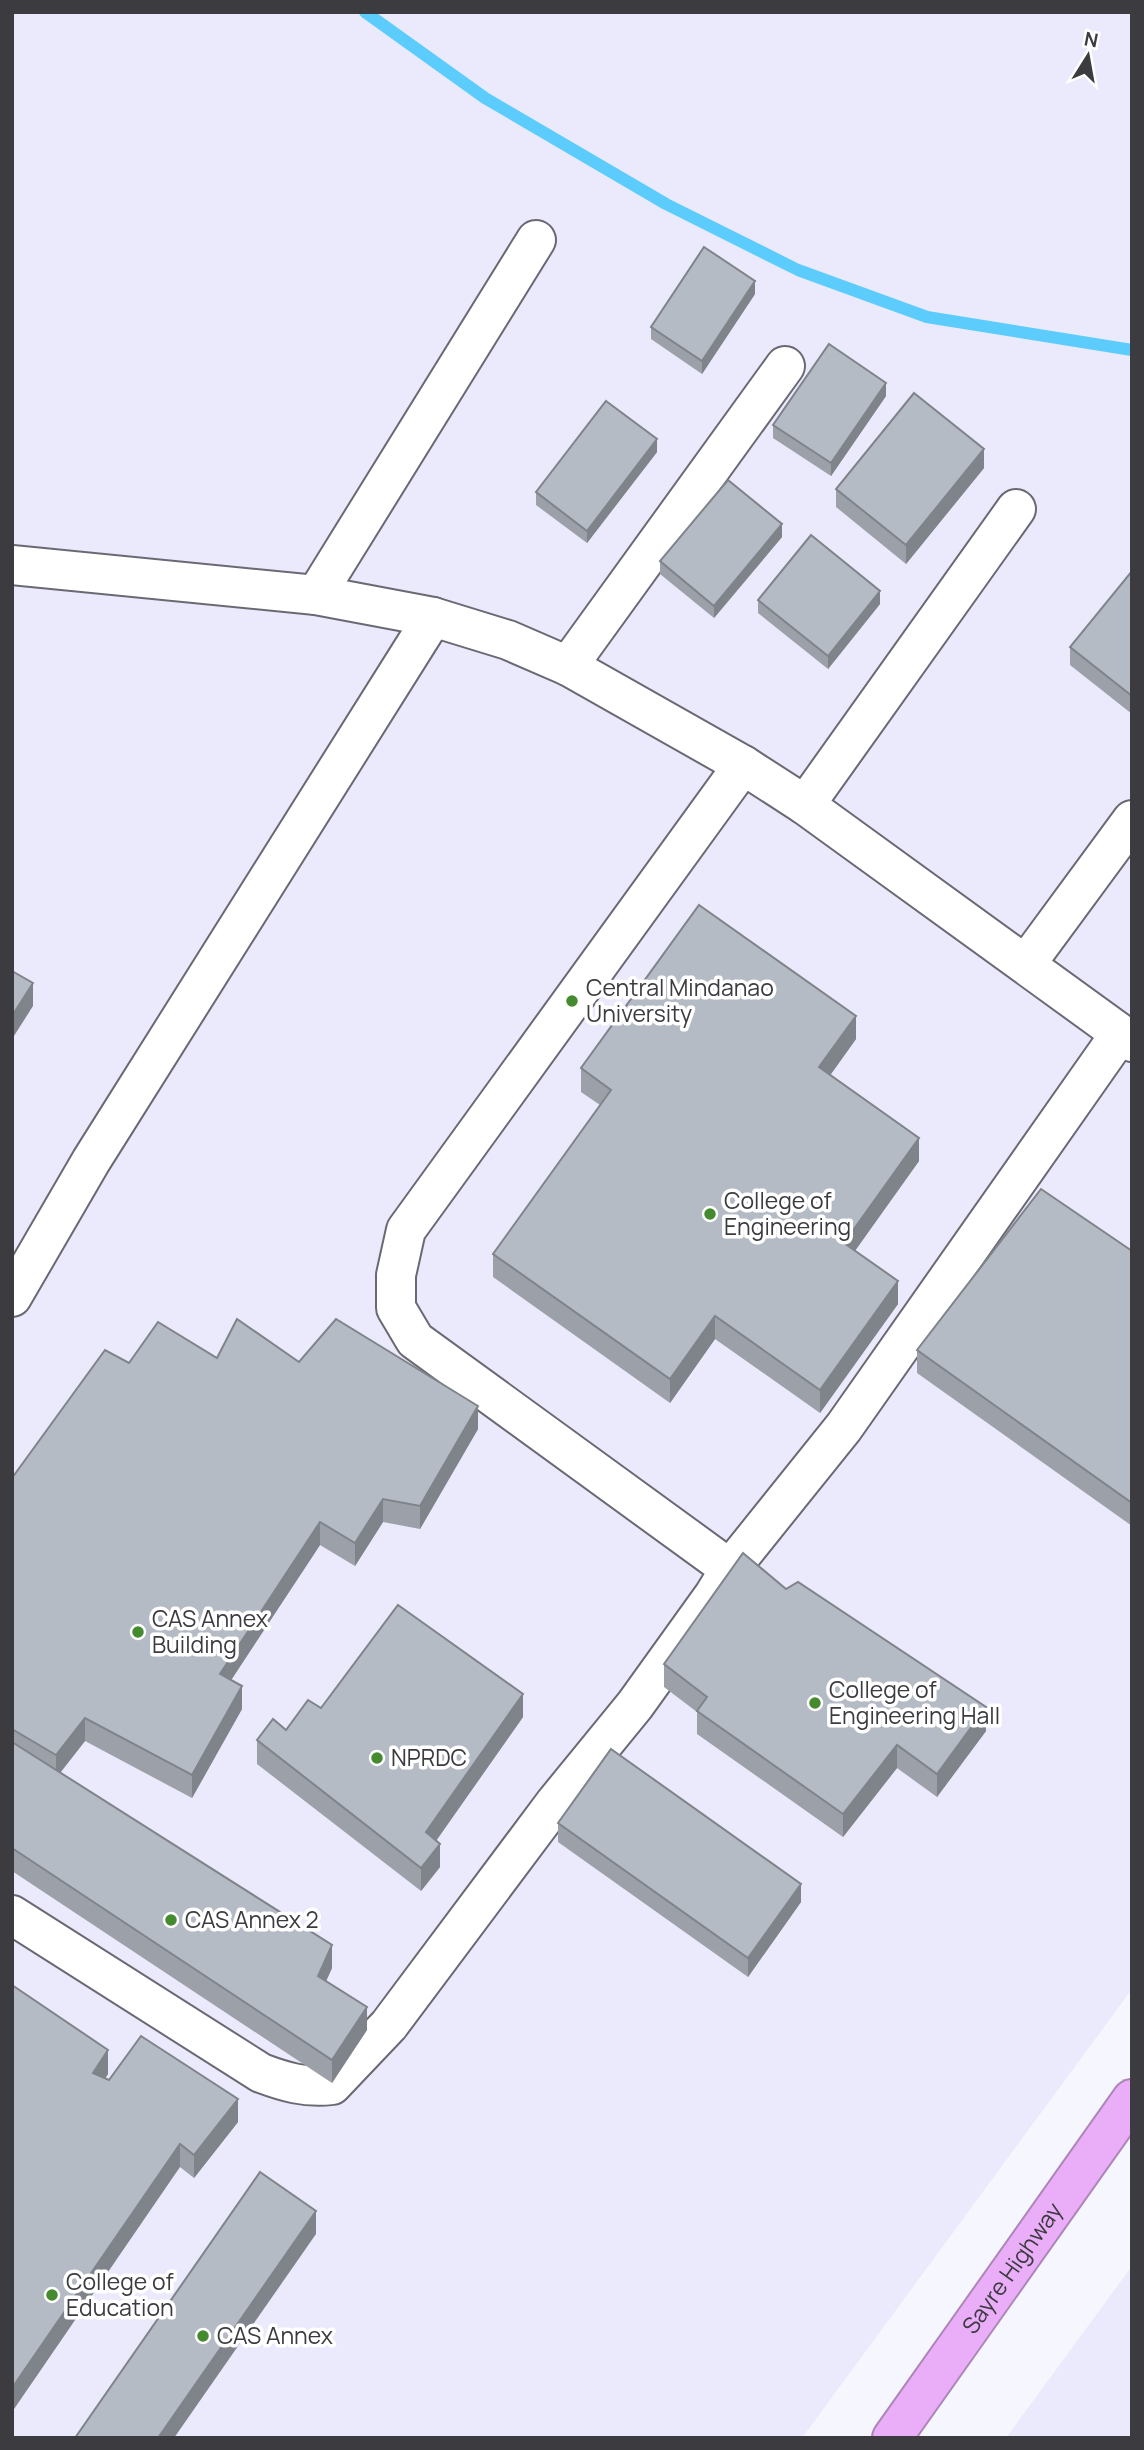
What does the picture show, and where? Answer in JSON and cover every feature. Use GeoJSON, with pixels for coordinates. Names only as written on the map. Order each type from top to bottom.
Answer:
{"type":"FeatureCollection","features":[{"type":"Feature","properties":{"kind":"highway","name":"Sayre Highway"},"geometry":{"type":"LineString","coordinates":[[892,2438],[1132,2099]]}},
{"type":"Feature","properties":{"kind":"lane"},"geometry":{"type":"LineString","coordinates":[[316,595],[536,240]]}},
{"type":"Feature","properties":{"kind":"lane"},"geometry":{"type":"LineString","coordinates":[[568,666],[785,366]]}},
{"type":"Feature","properties":{"kind":"lane"},"geometry":{"type":"LineString","coordinates":[[805,805],[1016,509]]}},
{"type":"Feature","properties":{"kind":"lane"},"geometry":{"type":"LineString","coordinates":[[12,565],[316,595],[433,617],[508,640],[568,666],[743,765],[805,805],[1126,1038],[844,1427],[730,1569],[635,1705],[555,1803],[389,2025],[332,2085],[315,2087],[292,2084],[261,2073],[12,1914]]}},
{"type":"Feature","properties":{"kind":"lane"},"geometry":{"type":"LineString","coordinates":[[12,1297],[90,1161],[433,617]]}},
{"type":"Feature","properties":{"kind":"lane"},"geometry":{"type":"LineString","coordinates":[[730,1569],[415,1340],[396,1308],[396,1275],[406,1230],[743,765]]}},
{"type":"Feature","properties":{"kind":"lane"},"geometry":{"type":"LineString","coordinates":[[1026,964],[1132,820]]}},
{"type":"Feature","properties":{"kind":"shaded area","name":"Central Mindanao University"},"geometry":{"type":"Polygon","coordinates":[[[12,12],[1132,12],[1132,1989],[802,2438],[12,2438],[12,12]]]}},
{"type":"Feature","properties":{"kind":"shaded area"},"geometry":{"type":"Polygon","coordinates":[[[1132,2266],[1132,2438],[1006,2438],[1132,2266]]]}},
{"type":"Feature","properties":{"kind":"building"},"geometry":{"type":"Polygon","coordinates":[[[704,247],[755,281],[702,361],[651,327],[704,247]]]}},
{"type":"Feature","properties":{"kind":"building"},"geometry":{"type":"Polygon","coordinates":[[[829,344],[886,383],[831,463],[773,425],[829,344]]]}},
{"type":"Feature","properties":{"kind":"building"},"geometry":{"type":"Polygon","coordinates":[[[914,393],[984,449],[906,545],[836,489],[914,393]]]}},
{"type":"Feature","properties":{"kind":"building"},"geometry":{"type":"Polygon","coordinates":[[[606,401],[657,439],[587,531],[536,492],[606,401]]]}},
{"type":"Feature","properties":{"kind":"building"},"geometry":{"type":"Polygon","coordinates":[[[728,480],[782,524],[714,606],[660,561],[728,480]]]}},
{"type":"Feature","properties":{"kind":"building"},"geometry":{"type":"Polygon","coordinates":[[[811,535],[880,591],[828,656],[758,600],[811,535]]]}},
{"type":"Feature","properties":{"kind":"building"},"geometry":{"type":"Polygon","coordinates":[[[1132,571],[1132,696],[1070,647],[1132,571]]]}},
{"type":"Feature","properties":{"kind":"building","name":"College of Engineering"},"geometry":{"type":"Polygon","coordinates":[[[699,905],[856,1016],[819,1067],[919,1138],[844,1243],[898,1281],[820,1390],[715,1316],[670,1379],[493,1254],[611,1090],[581,1068],[699,905]]]}},
{"type":"Feature","properties":{"kind":"building"},"geometry":{"type":"Polygon","coordinates":[[[12,971],[33,983],[12,1016],[12,971]]]}},
{"type":"Feature","properties":{"kind":"building"},"geometry":{"type":"Polygon","coordinates":[[[1041,1189],[1132,1251],[1132,1503],[917,1350],[1041,1189]]]}},
{"type":"Feature","properties":{"kind":"building","name":"CAS Annex Building"},"geometry":{"type":"Polygon","coordinates":[[[237,1319],[299,1362],[336,1319],[478,1406],[420,1506],[383,1499],[355,1543],[320,1522],[220,1674],[242,1686],[192,1775],[85,1718],[56,1755],[12,1729],[12,1478],[105,1350],[129,1363],[158,1322],[217,1358],[237,1319]]]}},
{"type":"Feature","properties":{"kind":"building","name":"College of Engineering Hall"},"geometry":{"type":"Polygon","coordinates":[[[743,1553],[786,1589],[798,1582],[986,1707],[937,1774],[897,1745],[843,1814],[697,1711],[707,1697],[664,1664],[743,1553]]]}},
{"type":"Feature","properties":{"kind":"building","name":"NPRDC"},"geometry":{"type":"Polygon","coordinates":[[[398,1605],[523,1694],[426,1832],[440,1844],[421,1868],[257,1740],[273,1719],[286,1730],[308,1700],[321,1708],[398,1605]]]}},
{"type":"Feature","properties":{"kind":"building","name":"CAS Annex 2"},"geometry":{"type":"Polygon","coordinates":[[[12,1742],[332,1945],[318,1976],[367,2007],[332,2060],[12,1848],[12,1742]]]}},
{"type":"Feature","properties":{"kind":"building"},"geometry":{"type":"Polygon","coordinates":[[[611,1749],[801,1884],[748,1958],[558,1823],[611,1749]]]}},
{"type":"Feature","properties":{"kind":"building","name":"College of Education"},"geometry":{"type":"Polygon","coordinates":[[[12,1985],[108,2050],[93,2073],[109,2080],[141,2036],[238,2099],[194,2155],[180,2144],[12,2388],[12,1985]]]}},
{"type":"Feature","properties":{"kind":"building","name":"CAS Annex"},"geometry":{"type":"Polygon","coordinates":[[[260,2172],[316,2211],[158,2438],[75,2438],[260,2172]]]}},
{"type":"Feature","properties":{"kind":"waterway"},"geometry":{"type":"LineString","coordinates":[[365,12],[485,98],[666,204],[798,270],[927,317],[1132,350]]}},
{"type":"Feature","properties":{"kind":"place","name":"Central Mindanao University"},"geometry":{"type":"Point","coordinates":[572,1001]}},
{"type":"Feature","properties":{"kind":"place","name":"College of Engineering"},"geometry":{"type":"Point","coordinates":[710,1214]}},
{"type":"Feature","properties":{"kind":"place","name":"CAS Annex Building"},"geometry":{"type":"Point","coordinates":[138,1632]}},
{"type":"Feature","properties":{"kind":"place","name":"College of Engineering Hall"},"geometry":{"type":"Point","coordinates":[815,1703]}},
{"type":"Feature","properties":{"kind":"place","name":"NPRDC"},"geometry":{"type":"Point","coordinates":[377,1758]}},
{"type":"Feature","properties":{"kind":"place","name":"CAS Annex 2"},"geometry":{"type":"Point","coordinates":[171,1920]}},
{"type":"Feature","properties":{"kind":"place","name":"College of Education"},"geometry":{"type":"Point","coordinates":[52,2295]}},
{"type":"Feature","properties":{"kind":"place","name":"CAS Annex"},"geometry":{"type":"Point","coordinates":[203,2336]}}]}
